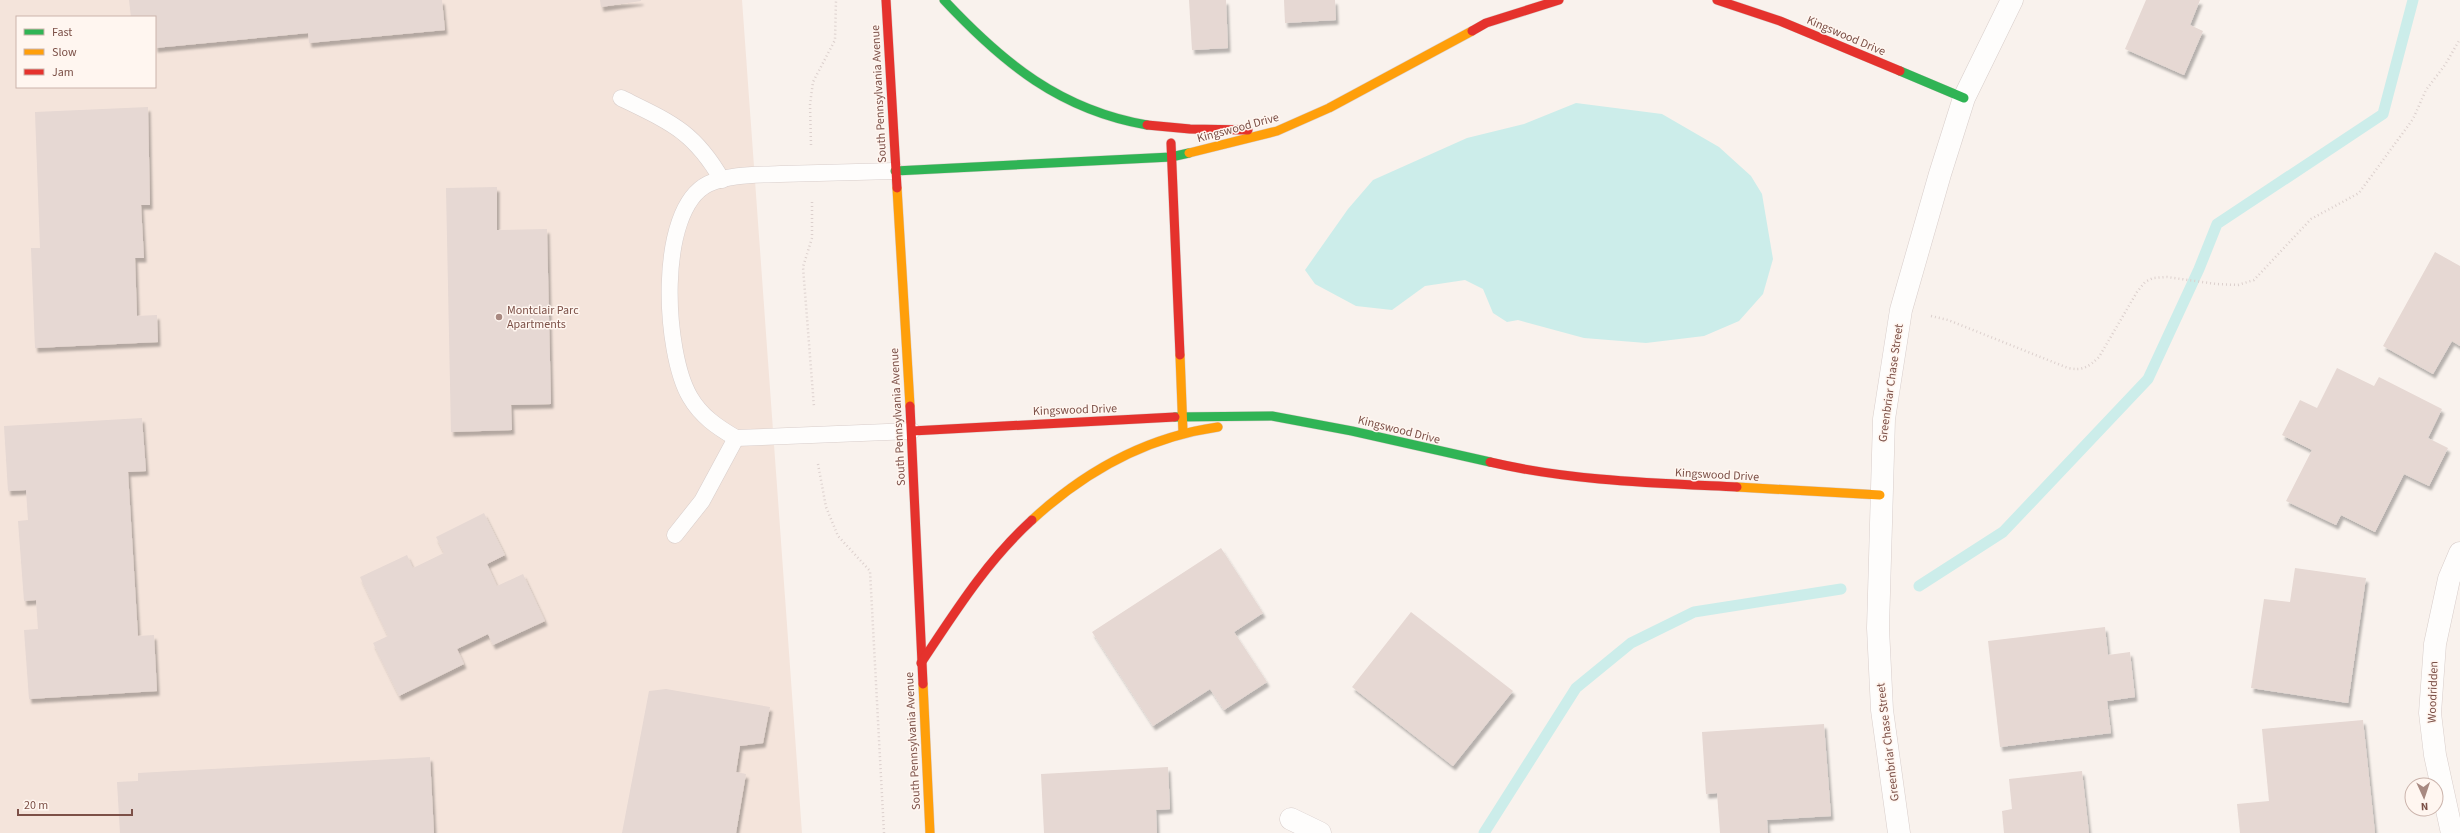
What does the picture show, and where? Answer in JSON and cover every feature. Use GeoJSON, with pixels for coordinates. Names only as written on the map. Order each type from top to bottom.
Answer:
{"type":"FeatureCollection","features":[{"type":"Feature","properties":{"kind":"street","name":"South Pennsylvania Avenue"},"geometry":{"type":"LineString","coordinates":[[886,0],[895,171],[912,431],[921,663],[930,833]]}},
{"type":"Feature","properties":{"kind":"street"},"geometry":{"type":"LineString","coordinates":[[944,0],[1008,64],[1045,89],[1086,108],[1131,122],[1170,128],[1277,131]]}},
{"type":"Feature","properties":{"kind":"street","name":"Kingswood Drive"},"geometry":{"type":"LineString","coordinates":[[895,171],[1171,157],[1277,131],[1328,108],[1486,23],[1559,0]]}},
{"type":"Feature","properties":{"kind":"street","name":"Kingswood Drive"},"geometry":{"type":"LineString","coordinates":[[1717,0],[1780,21],[1964,98]]}},
{"type":"Feature","properties":{"kind":"street","name":"Greenbriar Chase Street"},"geometry":{"type":"LineString","coordinates":[[1899,833],[1882,710],[1878,628],[1880,495],[1884,419],[1901,310],[1964,98],[2012,0]]}},
{"type":"Feature","properties":{"kind":"street"},"geometry":{"type":"LineString","coordinates":[[1170,128],[1183,434]]}},
{"type":"Feature","properties":{"kind":"street","name":"Kingswood Drive"},"geometry":{"type":"LineString","coordinates":[[912,431],[1182,417],[1272,416],[1352,431],[1520,469],[1596,480],[1880,495]]}},
{"type":"Feature","properties":{"kind":"street"},"geometry":{"type":"LineString","coordinates":[[921,663],[979,577],[1006,545],[1055,501],[1085,477],[1130,453],[1183,434],[1272,416]]}},
{"type":"Feature","properties":{"kind":"street","name":"Woodridden"},"geometry":{"type":"LineString","coordinates":[[2452,833],[2435,755],[2430,713],[2436,644],[2449,579],[2460,553]]}},
{"type":"Feature","properties":{"kind":"street"},"geometry":{"type":"LineString","coordinates":[[1291,819],[1320,833]]}},
{"type":"Feature","properties":{"kind":"lane"},"geometry":{"type":"LineString","coordinates":[[621,98],[670,122],[685,133],[702,148],[722,180]]}},
{"type":"Feature","properties":{"kind":"lane"},"geometry":{"type":"LineString","coordinates":[[895,171],[743,176],[722,180],[698,190],[691,199],[681,220],[669,274],[668,299],[672,346],[689,396],[703,415],[717,427],[736,438],[912,431]]}},
{"type":"Feature","properties":{"kind":"lane"},"geometry":{"type":"LineString","coordinates":[[675,536],[702,501],[736,438]]}},
{"type":"Feature","properties":{"kind":"path"},"geometry":{"type":"LineString","coordinates":[[1901,310],[1948,320],[2068,368],[2079,370],[2091,365],[2099,357],[2137,292],[2145,282],[2153,278],[2167,278],[2238,285],[2254,280],[2311,219],[2359,193],[2413,119],[2426,90],[2446,65],[2460,39]]}},
{"type":"Feature","properties":{"kind":"shaded area"},"geometry":{"type":"Polygon","coordinates":[[[0,0],[742,0],[802,833],[0,833],[0,0]]]}},
{"type":"Feature","properties":{"kind":"water"},"geometry":{"type":"Polygon","coordinates":[[[1576,103],[1662,114],[1719,147],[1751,176],[1762,194],[1773,259],[1763,294],[1739,321],[1704,336],[1646,343],[1584,338],[1518,320],[1507,322],[1493,313],[1483,289],[1465,280],[1425,286],[1392,310],[1356,306],[1315,284],[1305,270],[1348,209],[1373,180],[1467,138],[1524,124],[1576,103]]]}},
{"type":"Feature","properties":{"kind":"building"},"geometry":{"type":"Polygon","coordinates":[[[129,0],[442,0],[445,30],[309,43],[308,33],[156,48],[156,16],[131,16],[129,0]]]}},
{"type":"Feature","properties":{"kind":"building"},"geometry":{"type":"Polygon","coordinates":[[[600,0],[641,0],[641,1],[601,7],[600,0]]]}},
{"type":"Feature","properties":{"kind":"building"},"geometry":{"type":"Polygon","coordinates":[[[1189,0],[1226,0],[1228,48],[1192,50],[1189,0]]]}},
{"type":"Feature","properties":{"kind":"building"},"geometry":{"type":"Polygon","coordinates":[[[1284,0],[1335,0],[1336,20],[1285,23],[1284,0]]]}},
{"type":"Feature","properties":{"kind":"building"},"geometry":{"type":"Polygon","coordinates":[[[2146,0],[2200,0],[2190,25],[2203,31],[2184,75],[2125,49],[2146,0]]]}},
{"type":"Feature","properties":{"kind":"building"},"geometry":{"type":"Polygon","coordinates":[[[148,107],[150,205],[141,205],[144,258],[135,258],[137,316],[157,315],[158,342],[35,348],[31,248],[40,248],[35,112],[148,107]]]}},
{"type":"Feature","properties":{"kind":"building","name":"Montclair Parc Apartments"},"geometry":{"type":"Polygon","coordinates":[[[497,187],[497,230],[547,229],[551,404],[511,405],[512,430],[451,432],[446,188],[497,187]]]}},
{"type":"Feature","properties":{"kind":"building"},"geometry":{"type":"Polygon","coordinates":[[[2435,252],[2460,266],[2460,346],[2452,341],[2433,374],[2383,346],[2435,252]]]}},
{"type":"Feature","properties":{"kind":"building"},"geometry":{"type":"Polygon","coordinates":[[[2337,368],[2374,386],[2379,377],[2442,409],[2428,438],[2448,448],[2429,486],[2404,474],[2375,532],[2341,515],[2336,525],[2286,501],[2312,450],[2282,435],[2300,400],[2317,408],[2337,368]]]}},
{"type":"Feature","properties":{"kind":"building"},"geometry":{"type":"Polygon","coordinates":[[[142,418],[146,471],[128,472],[138,636],[154,635],[157,691],[29,699],[24,630],[38,629],[36,600],[24,601],[18,521],[28,520],[26,490],[8,491],[4,426],[142,418]]]}},
{"type":"Feature","properties":{"kind":"building"},"geometry":{"type":"Polygon","coordinates":[[[484,513],[505,555],[487,564],[497,586],[523,574],[545,621],[493,645],[488,634],[457,649],[464,664],[399,696],[373,643],[388,636],[360,577],[407,555],[413,568],[444,553],[436,537],[484,513]]]}},
{"type":"Feature","properties":{"kind":"building"},"geometry":{"type":"Polygon","coordinates":[[[1221,548],[1263,613],[1234,632],[1267,682],[1224,710],[1210,689],[1153,726],[1092,632],[1221,548]]]}},
{"type":"Feature","properties":{"kind":"building"},"geometry":{"type":"Polygon","coordinates":[[[2295,568],[2366,578],[2348,703],[2251,688],[2264,599],[2290,602],[2295,568]]]}},
{"type":"Feature","properties":{"kind":"building"},"geometry":{"type":"Polygon","coordinates":[[[1411,612],[1513,691],[1453,766],[1352,687],[1411,612]]]}},
{"type":"Feature","properties":{"kind":"building"},"geometry":{"type":"Polygon","coordinates":[[[2105,627],[2108,655],[2130,652],[2135,697],[2107,701],[2111,733],[2000,747],[1988,641],[2105,627]]]}},
{"type":"Feature","properties":{"kind":"building"},"geometry":{"type":"Polygon","coordinates":[[[666,689],[770,707],[763,743],[740,746],[736,772],[746,774],[736,833],[622,833],[649,691],[666,689]]]}},
{"type":"Feature","properties":{"kind":"building"},"geometry":{"type":"Polygon","coordinates":[[[2363,720],[2375,833],[2240,833],[2237,804],[2269,801],[2262,729],[2363,720]]]}},
{"type":"Feature","properties":{"kind":"building"},"geometry":{"type":"Polygon","coordinates":[[[1824,724],[1831,816],[1767,820],[1768,833],[1720,833],[1717,793],[1706,794],[1702,732],[1824,724]]]}},
{"type":"Feature","properties":{"kind":"building"},"geometry":{"type":"Polygon","coordinates":[[[430,757],[434,833],[120,833],[117,782],[138,781],[138,773],[430,757]]]}},
{"type":"Feature","properties":{"kind":"building"},"geometry":{"type":"Polygon","coordinates":[[[1168,767],[1170,809],[1156,810],[1157,833],[1044,833],[1041,774],[1168,767]]]}},
{"type":"Feature","properties":{"kind":"building"},"geometry":{"type":"Polygon","coordinates":[[[2082,771],[2089,833],[2004,833],[2002,811],[2012,809],[2009,779],[2082,771]]]}},
{"type":"Feature","properties":{"kind":"waterway"},"geometry":{"type":"LineString","coordinates":[[1919,586],[2003,532],[2148,379],[2199,269],[2217,224],[2383,114],[2413,0]]}},
{"type":"Feature","properties":{"kind":"waterway"},"geometry":{"type":"LineString","coordinates":[[1484,833],[1576,688],[1631,643],[1694,612],[1841,589]]}},
{"type":"Feature","properties":{"kind":"traffic: fast"},"geometry":{"type":"LineString","coordinates":[[944,0],[988,44],[1035,80],[1060,95],[1087,108],[1116,118],[1147,125]]}},
{"type":"Feature","properties":{"kind":"traffic: fast"},"geometry":{"type":"LineString","coordinates":[[1900,71],[1964,98]]}},
{"type":"Feature","properties":{"kind":"traffic: fast"},"geometry":{"type":"LineString","coordinates":[[895,171],[1171,157],[1189,153]]}},
{"type":"Feature","properties":{"kind":"traffic: fast"},"geometry":{"type":"LineString","coordinates":[[1175,417],[1272,416],[1352,431],[1490,462]]}},
{"type":"Feature","properties":{"kind":"traffic: slow"},"geometry":{"type":"LineString","coordinates":[[1189,153],[1277,131],[1329,108],[1472,31]]}},
{"type":"Feature","properties":{"kind":"traffic: slow"},"geometry":{"type":"LineString","coordinates":[[897,188],[910,406]]}},
{"type":"Feature","properties":{"kind":"traffic: slow"},"geometry":{"type":"LineString","coordinates":[[1180,355],[1183,433]]}},
{"type":"Feature","properties":{"kind":"traffic: slow"},"geometry":{"type":"LineString","coordinates":[[1032,520],[1073,487],[1118,459],[1166,439],[1218,427]]}},
{"type":"Feature","properties":{"kind":"traffic: slow"},"geometry":{"type":"LineString","coordinates":[[1737,487],[1880,495]]}},
{"type":"Feature","properties":{"kind":"traffic: slow"},"geometry":{"type":"LineString","coordinates":[[923,684],[930,833]]}},
{"type":"Feature","properties":{"kind":"traffic: jam"},"geometry":{"type":"LineString","coordinates":[[886,0],[897,188]]}},
{"type":"Feature","properties":{"kind":"traffic: jam"},"geometry":{"type":"LineString","coordinates":[[1472,31],[1486,23],[1559,0]]}},
{"type":"Feature","properties":{"kind":"traffic: jam"},"geometry":{"type":"LineString","coordinates":[[1717,0],[1780,21],[1900,71]]}},
{"type":"Feature","properties":{"kind":"traffic: jam"},"geometry":{"type":"LineString","coordinates":[[1147,125],[1190,129],[1248,130]]}},
{"type":"Feature","properties":{"kind":"traffic: jam"},"geometry":{"type":"LineString","coordinates":[[1171,143],[1180,355]]}},
{"type":"Feature","properties":{"kind":"traffic: jam"},"geometry":{"type":"LineString","coordinates":[[910,406],[923,684]]}},
{"type":"Feature","properties":{"kind":"traffic: jam"},"geometry":{"type":"LineString","coordinates":[[912,431],[1175,417]]}},
{"type":"Feature","properties":{"kind":"traffic: jam"},"geometry":{"type":"LineString","coordinates":[[1490,462],[1582,477],[1737,487]]}},
{"type":"Feature","properties":{"kind":"traffic: jam"},"geometry":{"type":"LineString","coordinates":[[921,663],[972,588],[1000,553],[1032,520]]}},
{"type":"Feature","properties":{"kind":"place","name":"Montclair Parc Apartments"},"geometry":{"type":"Point","coordinates":[499,317]}}]}
